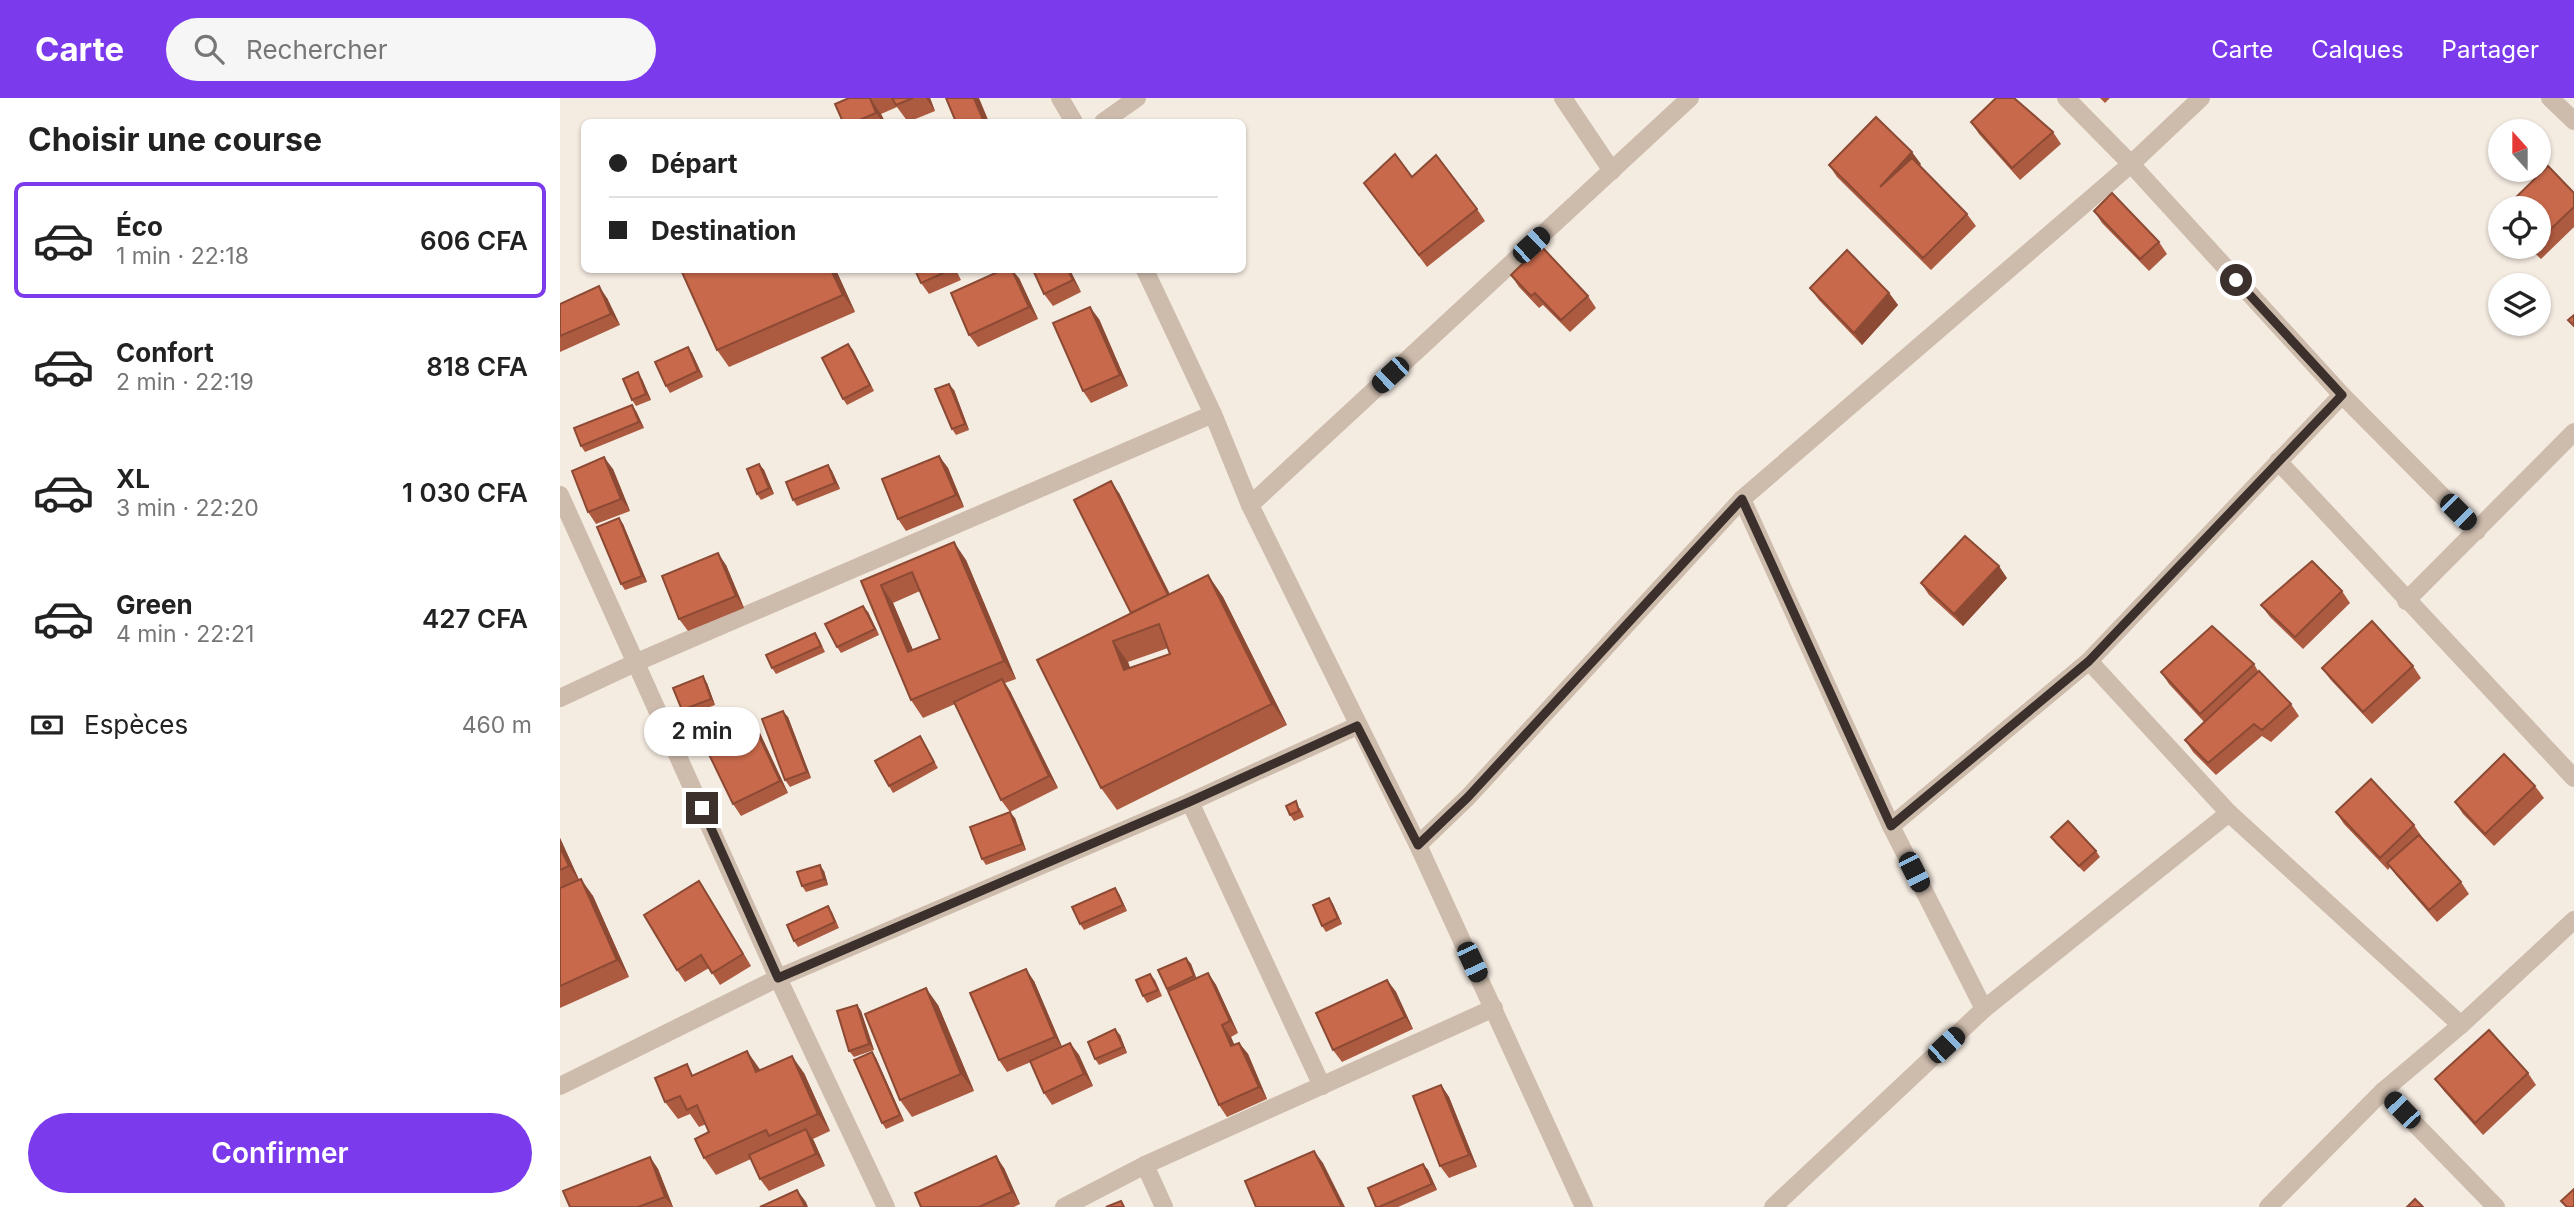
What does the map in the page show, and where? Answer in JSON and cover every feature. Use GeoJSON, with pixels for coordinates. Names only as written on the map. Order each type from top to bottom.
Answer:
{"type":"FeatureCollection","features":[{"type":"Feature","properties":{"kind":"street"},"geometry":{"type":"LineString","coordinates":[[1060,98],[1072,119]]}},
{"type":"Feature","properties":{"kind":"street"},"geometry":{"type":"LineString","coordinates":[[1107,119],[1137,98]]}},
{"type":"Feature","properties":{"kind":"street"},"geometry":{"type":"LineString","coordinates":[[1563,98],[1612,171]]}},
{"type":"Feature","properties":{"kind":"street"},"geometry":{"type":"LineString","coordinates":[[1250,505],[1690,98]]}},
{"type":"Feature","properties":{"kind":"street"},"geometry":{"type":"LineString","coordinates":[[2066,98],[2131,164],[2342,395],[2477,531]]}},
{"type":"Feature","properties":{"kind":"street"},"geometry":{"type":"LineString","coordinates":[[1418,845],[1468,797],[1742,499],[2131,164],[2201,98]]}},
{"type":"Feature","properties":{"kind":"street"},"geometry":{"type":"LineString","coordinates":[[2550,98],[2574,121]]}},
{"type":"Feature","properties":{"kind":"street"},"geometry":{"type":"LineString","coordinates":[[1145,273],[1213,414],[1250,505],[1418,845],[1584,1207]]}},
{"type":"Feature","properties":{"kind":"street"},"geometry":{"type":"LineString","coordinates":[[1891,826],[2089,661],[2342,395]]}},
{"type":"Feature","properties":{"kind":"street"},"geometry":{"type":"LineString","coordinates":[[560,698],[637,662],[1213,414]]}},
{"type":"Feature","properties":{"kind":"street"},"geometry":{"type":"LineString","coordinates":[[2406,601],[2574,432]]}},
{"type":"Feature","properties":{"kind":"street"},"geometry":{"type":"LineString","coordinates":[[2278,461],[2574,778]]}},
{"type":"Feature","properties":{"kind":"street"},"geometry":{"type":"LineString","coordinates":[[560,495],[778,978],[886,1207]]}},
{"type":"Feature","properties":{"kind":"street"},"geometry":{"type":"LineString","coordinates":[[1742,499],[1891,826],[1984,1009]]}},
{"type":"Feature","properties":{"kind":"street"},"geometry":{"type":"LineString","coordinates":[[2089,661],[2229,814],[2461,1025]]}},
{"type":"Feature","properties":{"kind":"street"},"geometry":{"type":"LineString","coordinates":[[560,1086],[778,978],[1189,802],[1357,726]]}},
{"type":"Feature","properties":{"kind":"street"},"geometry":{"type":"LineString","coordinates":[[1189,802],[1322,1086]]}},
{"type":"Feature","properties":{"kind":"street"},"geometry":{"type":"LineString","coordinates":[[1773,1207],[1984,1009],[2229,814]]}},
{"type":"Feature","properties":{"kind":"street"},"geometry":{"type":"LineString","coordinates":[[2268,1207],[2383,1091],[2461,1025],[2574,920]]}},
{"type":"Feature","properties":{"kind":"street"},"geometry":{"type":"LineString","coordinates":[[1064,1207],[1145,1165],[1494,1008]]}},
{"type":"Feature","properties":{"kind":"street"},"geometry":{"type":"LineString","coordinates":[[2383,1091],[2496,1207]]}},
{"type":"Feature","properties":{"kind":"street"},"geometry":{"type":"LineString","coordinates":[[1145,1165],[1164,1207]]}},
{"type":"Feature","properties":{"kind":"building"},"geometry":{"type":"Polygon","coordinates":[[[849,98],[870,98],[876,113],[862,119],[842,119],[835,104],[849,98]]]}},
{"type":"Feature","properties":{"kind":"building"},"geometry":{"type":"Polygon","coordinates":[[[892,98],[913,98],[896,105],[892,98]]]}},
{"type":"Feature","properties":{"kind":"building"},"geometry":{"type":"Polygon","coordinates":[[[946,98],[974,98],[983,119],[955,119],[946,98]]]}},
{"type":"Feature","properties":{"kind":"building"},"geometry":{"type":"Polygon","coordinates":[[[1996,98],[2014,98],[2053,132],[2012,168],[1971,122],[1996,98]]]}},
{"type":"Feature","properties":{"kind":"building"},"geometry":{"type":"Polygon","coordinates":[[[1876,117],[1912,152],[1880,187],[1912,158],[1967,214],[1923,258],[1829,165],[1876,117]]]}},
{"type":"Feature","properties":{"kind":"building"},"geometry":{"type":"Polygon","coordinates":[[[1395,154],[1412,177],[1436,155],[1477,209],[1419,255],[1364,183],[1395,154]]]}},
{"type":"Feature","properties":{"kind":"building"},"geometry":{"type":"Polygon","coordinates":[[[2552,170],[2574,193],[2574,207],[2551,229],[2551,196],[2517,196],[2532,182],[2552,182],[2552,170]]]}},
{"type":"Feature","properties":{"kind":"building"},"geometry":{"type":"Polygon","coordinates":[[[2112,193],[2159,242],[2140,259],[2094,211],[2112,193]]]}},
{"type":"Feature","properties":{"kind":"building"},"geometry":{"type":"Polygon","coordinates":[[[1541,246],[1588,296],[1561,320],[1535,293],[1531,296],[1511,275],[1541,246]]]}},
{"type":"Feature","properties":{"kind":"building"},"geometry":{"type":"Polygon","coordinates":[[[1847,250],[1889,293],[1854,333],[1810,288],[1847,250]]]}},
{"type":"Feature","properties":{"kind":"building"},"geometry":{"type":"Polygon","coordinates":[[[682,273],[832,273],[843,295],[717,350],[682,273]]]}},
{"type":"Feature","properties":{"kind":"building"},"geometry":{"type":"Polygon","coordinates":[[[916,273],[943,273],[921,283],[916,273]]]}},
{"type":"Feature","properties":{"kind":"building"},"geometry":{"type":"Polygon","coordinates":[[[995,273],[1013,273],[1029,307],[969,335],[951,293],[995,273]]]}},
{"type":"Feature","properties":{"kind":"building"},"geometry":{"type":"Polygon","coordinates":[[[1034,273],[1070,273],[1073,280],[1044,294],[1034,273]]]}},
{"type":"Feature","properties":{"kind":"building"},"geometry":{"type":"Polygon","coordinates":[[[599,286],[611,314],[560,336],[560,304],[599,286]]]}},
{"type":"Feature","properties":{"kind":"building"},"geometry":{"type":"Polygon","coordinates":[[[1090,307],[1120,375],[1083,391],[1053,323],[1090,307]]]}},
{"type":"Feature","properties":{"kind":"building"},"geometry":{"type":"Polygon","coordinates":[[[2574,315],[2574,326],[2568,320],[2574,315]]]}},
{"type":"Feature","properties":{"kind":"building"},"geometry":{"type":"Polygon","coordinates":[[[848,344],[870,385],[843,399],[822,358],[848,344]]]}},
{"type":"Feature","properties":{"kind":"building"},"geometry":{"type":"Polygon","coordinates":[[[688,347],[698,371],[666,386],[655,362],[688,347]]]}},
{"type":"Feature","properties":{"kind":"building"},"geometry":{"type":"Polygon","coordinates":[[[638,372],[646,394],[632,400],[623,379],[638,372]]]}},
{"type":"Feature","properties":{"kind":"building"},"geometry":{"type":"Polygon","coordinates":[[[949,384],[965,424],[952,429],[935,389],[949,384]]]}},
{"type":"Feature","properties":{"kind":"building"},"geometry":{"type":"Polygon","coordinates":[[[632,405],[639,422],[581,446],[574,428],[632,405]]]}},
{"type":"Feature","properties":{"kind":"building"},"geometry":{"type":"Polygon","coordinates":[[[939,456],[956,495],[898,519],[882,479],[939,456]]]}},
{"type":"Feature","properties":{"kind":"building"},"geometry":{"type":"Polygon","coordinates":[[[604,457],[621,499],[588,512],[572,471],[604,457]]]}},
{"type":"Feature","properties":{"kind":"building"},"geometry":{"type":"Polygon","coordinates":[[[759,464],[769,488],[757,494],[747,469],[759,464]]]}},
{"type":"Feature","properties":{"kind":"building"},"geometry":{"type":"Polygon","coordinates":[[[828,465],[835,483],[793,500],[786,482],[828,465]]]}},
{"type":"Feature","properties":{"kind":"building"},"geometry":{"type":"Polygon","coordinates":[[[1111,481],[1168,595],[1131,613],[1074,500],[1111,481]]]}},
{"type":"Feature","properties":{"kind":"building"},"geometry":{"type":"Polygon","coordinates":[[[619,518],[642,576],[621,584],[597,527],[619,518]]]}},
{"type":"Feature","properties":{"kind":"building"},"geometry":{"type":"Polygon","coordinates":[[[1965,536],[1999,566],[1954,614],[1921,583],[1965,536]]]}},
{"type":"Feature","properties":{"kind":"building"},"geometry":{"type":"Polygon","coordinates":[[[954,542],[1004,661],[911,700],[861,581],[954,542]],[[912,572],[881,585],[908,652],[940,639],[912,572]]]}},
{"type":"Feature","properties":{"kind":"building"},"geometry":{"type":"Polygon","coordinates":[[[718,553],[736,596],[679,619],[662,576],[718,553]]]}},
{"type":"Feature","properties":{"kind":"building"},"geometry":{"type":"Polygon","coordinates":[[[2312,561],[2342,591],[2295,637],[2261,605],[2312,561]]]}},
{"type":"Feature","properties":{"kind":"building"},"geometry":{"type":"Polygon","coordinates":[[[1208,575],[1272,704],[1101,788],[1037,660],[1208,575]],[[1159,624],[1113,641],[1124,670],[1170,654],[1159,624]]]}},
{"type":"Feature","properties":{"kind":"building"},"geometry":{"type":"Polygon","coordinates":[[[863,606],[875,629],[837,647],[825,624],[863,606]]]}},
{"type":"Feature","properties":{"kind":"building"},"geometry":{"type":"Polygon","coordinates":[[[2372,621],[2413,666],[2363,712],[2322,668],[2372,621]]]}},
{"type":"Feature","properties":{"kind":"building"},"geometry":{"type":"Polygon","coordinates":[[[2212,626],[2254,664],[2200,714],[2161,672],[2212,626]]]}},
{"type":"Feature","properties":{"kind":"building"},"geometry":{"type":"Polygon","coordinates":[[[815,633],[821,646],[772,668],[766,655],[815,633]]]}},
{"type":"Feature","properties":{"kind":"building"},"geometry":{"type":"Polygon","coordinates":[[[2259,671],[2291,704],[2262,730],[2254,724],[2208,763],[2185,740],[2259,671]]]}},
{"type":"Feature","properties":{"kind":"building"},"geometry":{"type":"Polygon","coordinates":[[[703,676],[711,699],[682,710],[673,688],[703,676]]]}},
{"type":"Feature","properties":{"kind":"building"},"geometry":{"type":"Polygon","coordinates":[[[1002,679],[1049,776],[1001,800],[954,702],[1002,679]]]}},
{"type":"Feature","properties":{"kind":"building"},"geometry":{"type":"Polygon","coordinates":[[[783,711],[807,772],[785,780],[762,719],[783,711]]]}},
{"type":"Feature","properties":{"kind":"building"},"geometry":{"type":"Polygon","coordinates":[[[751,719],[780,781],[733,804],[703,742],[751,719]]]}},
{"type":"Feature","properties":{"kind":"building"},"geometry":{"type":"Polygon","coordinates":[[[920,736],[934,762],[889,786],[875,761],[920,736]]]}},
{"type":"Feature","properties":{"kind":"building"},"geometry":{"type":"Polygon","coordinates":[[[2504,754],[2535,786],[2485,834],[2455,802],[2504,754]]]}},
{"type":"Feature","properties":{"kind":"building"},"geometry":{"type":"Polygon","coordinates":[[[2371,779],[2414,825],[2380,858],[2336,812],[2371,779]]]}},
{"type":"Feature","properties":{"kind":"building"},"geometry":{"type":"Polygon","coordinates":[[[1296,801],[1299,811],[1290,815],[1286,806],[1296,801]]]}},
{"type":"Feature","properties":{"kind":"building"},"geometry":{"type":"Polygon","coordinates":[[[1010,812],[1022,844],[982,859],[970,827],[1010,812]]]}},
{"type":"Feature","properties":{"kind":"building"},"geometry":{"type":"Polygon","coordinates":[[[2068,821],[2096,851],[2079,866],[2051,837],[2068,821]]]}},
{"type":"Feature","properties":{"kind":"building"},"geometry":{"type":"Polygon","coordinates":[[[2419,835],[2461,882],[2429,910],[2387,863],[2419,835]]]}},
{"type":"Feature","properties":{"kind":"building"},"geometry":{"type":"Polygon","coordinates":[[[560,847],[569,866],[560,870],[560,847]]]}},
{"type":"Feature","properties":{"kind":"building"},"geometry":{"type":"Polygon","coordinates":[[[820,865],[824,879],[802,886],[797,872],[820,865]]]}},
{"type":"Feature","properties":{"kind":"building"},"geometry":{"type":"Polygon","coordinates":[[[581,879],[617,960],[560,986],[560,888],[581,879]]]}},
{"type":"Feature","properties":{"kind":"building"},"geometry":{"type":"Polygon","coordinates":[[[699,881],[743,954],[712,973],[701,955],[677,970],[644,915],[699,881]]]}},
{"type":"Feature","properties":{"kind":"building"},"geometry":{"type":"Polygon","coordinates":[[[1115,888],[1123,905],[1080,924],[1072,907],[1115,888]]]}},
{"type":"Feature","properties":{"kind":"building"},"geometry":{"type":"Polygon","coordinates":[[[1329,898],[1338,918],[1322,926],[1313,905],[1329,898]]]}},
{"type":"Feature","properties":{"kind":"building"},"geometry":{"type":"Polygon","coordinates":[[[828,906],[835,922],[794,941],[787,925],[828,906]]]}},
{"type":"Feature","properties":{"kind":"building"},"geometry":{"type":"Polygon","coordinates":[[[1186,958],[1194,976],[1167,989],[1158,970],[1186,958]]]}},
{"type":"Feature","properties":{"kind":"building"},"geometry":{"type":"Polygon","coordinates":[[[1026,969],[1055,1037],[999,1060],[970,993],[1026,969]]]}},
{"type":"Feature","properties":{"kind":"building"},"geometry":{"type":"Polygon","coordinates":[[[1208,973],[1230,1021],[1222,1025],[1231,1046],[1239,1043],[1259,1087],[1219,1105],[1168,991],[1208,973]]]}},
{"type":"Feature","properties":{"kind":"building"},"geometry":{"type":"Polygon","coordinates":[[[1150,974],[1158,990],[1143,996],[1136,980],[1150,974]]]}},
{"type":"Feature","properties":{"kind":"building"},"geometry":{"type":"Polygon","coordinates":[[[1387,980],[1405,1017],[1333,1050],[1316,1013],[1387,980]]]}},
{"type":"Feature","properties":{"kind":"building"},"geometry":{"type":"Polygon","coordinates":[[[926,988],[961,1074],[900,1100],[865,1014],[926,988]]]}},
{"type":"Feature","properties":{"kind":"building"},"geometry":{"type":"Polygon","coordinates":[[[857,1005],[869,1044],[849,1051],[837,1011],[857,1005]]]}},
{"type":"Feature","properties":{"kind":"building"},"geometry":{"type":"Polygon","coordinates":[[[1115,1029],[1123,1047],[1095,1059],[1088,1042],[1115,1029]]]}},
{"type":"Feature","properties":{"kind":"building"},"geometry":{"type":"Polygon","coordinates":[[[2489,1030],[2528,1073],[2475,1123],[2435,1079],[2489,1030]]]}},
{"type":"Feature","properties":{"kind":"building"},"geometry":{"type":"Polygon","coordinates":[[[1070,1043],[1084,1074],[1044,1093],[1030,1061],[1070,1043]]]}},
{"type":"Feature","properties":{"kind":"building"},"geometry":{"type":"Polygon","coordinates":[[[747,1051],[756,1072],[792,1056],[818,1114],[769,1136],[766,1130],[704,1158],[695,1139],[709,1132],[697,1105],[687,1110],[680,1096],[665,1102],[655,1078],[687,1064],[692,1076],[747,1051]]]}},
{"type":"Feature","properties":{"kind":"building"},"geometry":{"type":"Polygon","coordinates":[[[872,1052],[900,1115],[882,1123],[854,1060],[872,1052]]]}},
{"type":"Feature","properties":{"kind":"building"},"geometry":{"type":"Polygon","coordinates":[[[1441,1085],[1469,1155],[1440,1166],[1413,1096],[1441,1085]]]}},
{"type":"Feature","properties":{"kind":"building"},"geometry":{"type":"Polygon","coordinates":[[[806,1129],[816,1154],[760,1179],[749,1155],[806,1129]]]}},
{"type":"Feature","properties":{"kind":"building"},"geometry":{"type":"Polygon","coordinates":[[[1314,1151],[1342,1207],[1256,1207],[1245,1181],[1314,1151]]]}},
{"type":"Feature","properties":{"kind":"building"},"geometry":{"type":"Polygon","coordinates":[[[996,1156],[1012,1192],[979,1207],[921,1207],[915,1193],[996,1156]]]}},
{"type":"Feature","properties":{"kind":"building"},"geometry":{"type":"Polygon","coordinates":[[[650,1157],[665,1197],[638,1207],[570,1207],[563,1191],[650,1157]]]}},
{"type":"Feature","properties":{"kind":"building"},"geometry":{"type":"Polygon","coordinates":[[[1423,1164],[1432,1184],[1376,1207],[1368,1188],[1423,1164]]]}},
{"type":"Feature","properties":{"kind":"building"},"geometry":{"type":"Polygon","coordinates":[[[2574,1189],[2574,1207],[2567,1207],[2561,1201],[2574,1189]]]}},
{"type":"Feature","properties":{"kind":"building"},"geometry":{"type":"Polygon","coordinates":[[[797,1190],[805,1207],[760,1207],[797,1190]]]}},
{"type":"Feature","properties":{"kind":"building"},"geometry":{"type":"Polygon","coordinates":[[[2415,1199],[2423,1207],[2407,1207],[2415,1199]]]}},
{"type":"Feature","properties":{"kind":"building"},"geometry":{"type":"Polygon","coordinates":[[[1121,1201],[1124,1207],[1106,1207],[1121,1201]]]}},
{"type":"Feature","properties":{"kind":"route"},"geometry":{"type":"LineString","coordinates":[[702,808],[778,978],[1189,802],[1357,726],[1418,845],[1468,797],[1742,499],[1891,826],[2089,661],[2342,395],[2236,280]]}}]}
